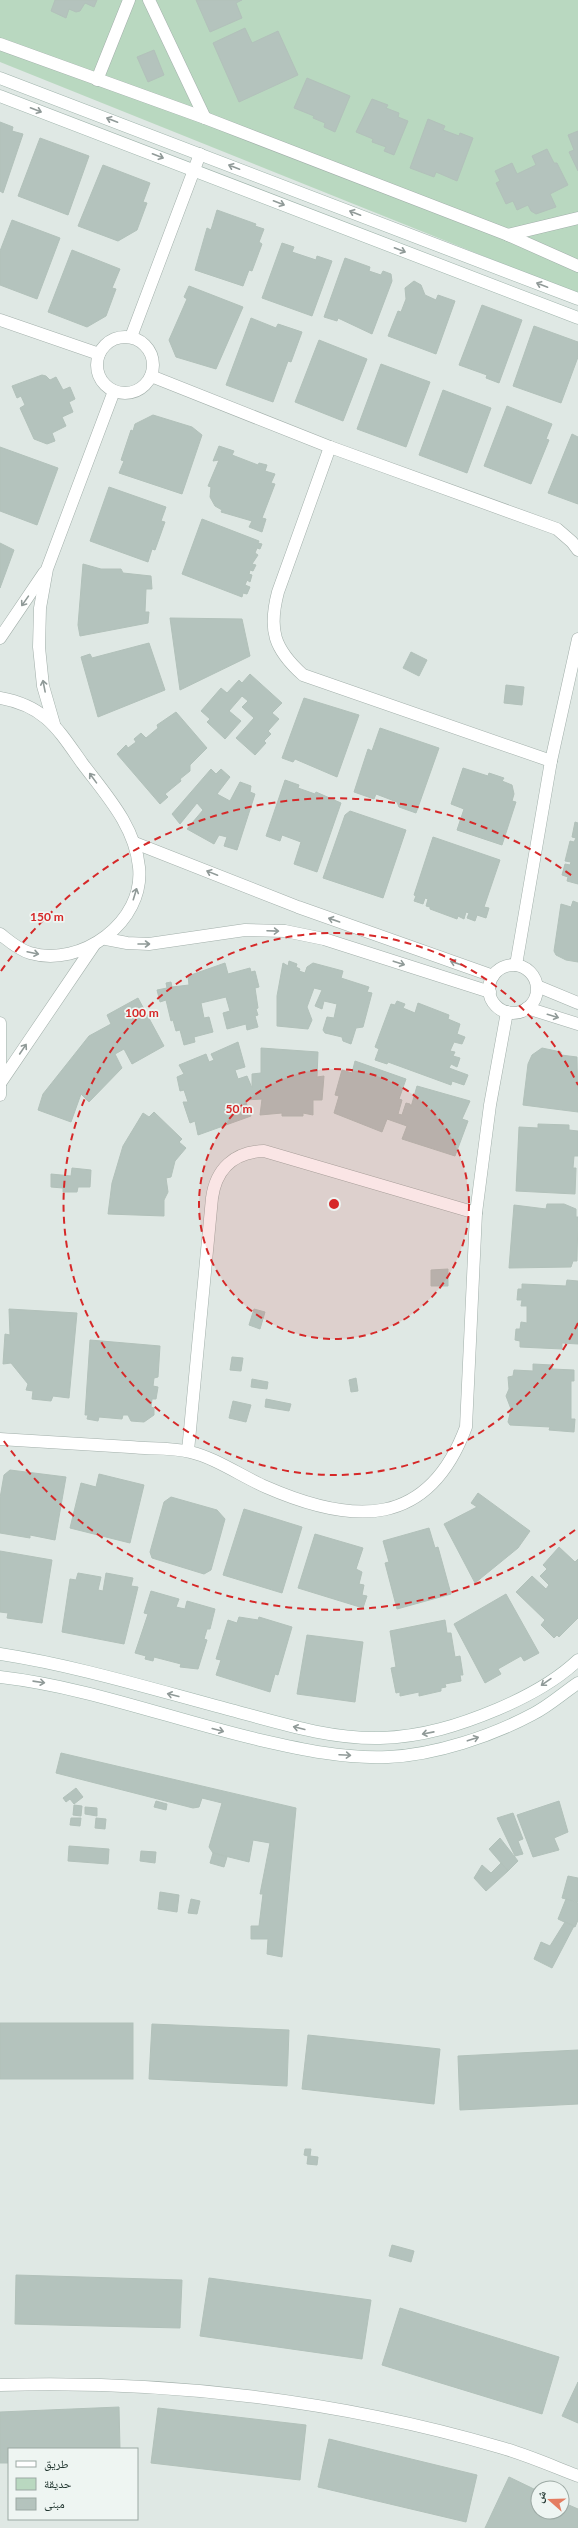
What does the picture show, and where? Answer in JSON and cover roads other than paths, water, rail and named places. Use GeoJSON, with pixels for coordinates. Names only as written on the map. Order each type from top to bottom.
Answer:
{"type":"FeatureCollection","features":[{"type":"Feature","properties":{"kind":"street"},"geometry":{"type":"LineString","coordinates":[[97,80],[129,0]]}},
{"type":"Feature","properties":{"kind":"street"},"geometry":{"type":"LineString","coordinates":[[149,0],[205,118]]}},
{"type":"Feature","properties":{"kind":"street"},"geometry":{"type":"LineString","coordinates":[[0,44],[205,118],[508,235],[578,266]]}},
{"type":"Feature","properties":{"kind":"street"},"geometry":{"type":"LineString","coordinates":[[0,78],[578,299]]}},
{"type":"Feature","properties":{"kind":"street"},"geometry":{"type":"LineString","coordinates":[[0,96],[578,318]]}},
{"type":"Feature","properties":{"kind":"street"},"geometry":{"type":"LineString","coordinates":[[130,337],[200,154]]}},
{"type":"Feature","properties":{"kind":"street"},"geometry":{"type":"LineString","coordinates":[[508,235],[578,218]]}},
{"type":"Feature","properties":{"kind":"street"},"geometry":{"type":"LineString","coordinates":[[0,320],[99,354]]}},
{"type":"Feature","properties":{"kind":"street"},"geometry":{"type":"LineString","coordinates":[[118,337],[130,337],[144,344],[150,350],[154,367],[147,384],[132,393],[114,392],[106,387],[97,372],[99,354],[110,341],[118,337]]}},
{"type":"Feature","properties":{"kind":"street"},"geometry":{"type":"LineString","coordinates":[[151,376],[330,447],[557,530],[572,542],[578,550]]}},
{"type":"Feature","properties":{"kind":"street"},"geometry":{"type":"LineString","coordinates":[[0,934],[14,945],[31,953],[57,956],[94,945],[106,939],[124,919],[136,895],[140,869],[135,843],[124,819],[54,724],[43,686],[39,647],[40,608],[47,569],[114,392]]}},
{"type":"Feature","properties":{"kind":"street"},"geometry":{"type":"LineString","coordinates":[[330,447],[278,592],[272,615],[275,638],[286,660],[304,675],[551,761]]}},
{"type":"Feature","properties":{"kind":"street"},"geometry":{"type":"LineString","coordinates":[[0,638],[47,569]]}},
{"type":"Feature","properties":{"kind":"street"},"geometry":{"type":"LineString","coordinates":[[516,965],[551,761],[578,639]]}},
{"type":"Feature","properties":{"kind":"street"},"geometry":{"type":"LineString","coordinates":[[0,698],[22,704],[54,724]]}},
{"type":"Feature","properties":{"kind":"street"},"geometry":{"type":"LineString","coordinates":[[135,843],[298,907],[493,976]]}},
{"type":"Feature","properties":{"kind":"street"},"geometry":{"type":"LineString","coordinates":[[106,939],[127,943],[149,944],[245,930],[285,931],[324,940],[490,992]]}},
{"type":"Feature","properties":{"kind":"street"},"geometry":{"type":"LineString","coordinates":[[1,1082],[94,945]]}},
{"type":"Feature","properties":{"kind":"street"},"geometry":{"type":"LineString","coordinates":[[516,965],[528,970],[536,980],[537,986],[535,998],[527,1008],[521,1012],[507,1012],[495,1005],[490,992],[493,976],[499,969],[516,965]]}},
{"type":"Feature","properties":{"kind":"street"},"geometry":{"type":"LineString","coordinates":[[537,986],[578,1003]]}},
{"type":"Feature","properties":{"kind":"street"},"geometry":{"type":"LineString","coordinates":[[527,1008],[578,1024]]}},
{"type":"Feature","properties":{"kind":"street"},"geometry":{"type":"LineString","coordinates":[[0,1439],[188,1451],[267,1487],[310,1504],[337,1510],[364,1513],[392,1508],[413,1500],[439,1477],[456,1454],[466,1428],[476,1213],[490,1105],[507,1012]]}},
{"type":"Feature","properties":{"kind":"street"},"geometry":{"type":"LineString","coordinates":[[0,1023],[0,1095]]}},
{"type":"Feature","properties":{"kind":"street"},"geometry":{"type":"LineString","coordinates":[[188,1451],[212,1198],[217,1179],[228,1163],[245,1154],[264,1151],[476,1213]]}},
{"type":"Feature","properties":{"kind":"street"},"geometry":{"type":"LineString","coordinates":[[0,1654],[48,1663],[309,1731],[380,1738],[413,1735],[450,1728],[485,1715],[523,1698],[578,1660]]}},
{"type":"Feature","properties":{"kind":"street"},"geometry":{"type":"LineString","coordinates":[[0,1677],[43,1682],[230,1733],[314,1753],[389,1757],[451,1747],[493,1733],[534,1714],[578,1683]]}},
{"type":"Feature","properties":{"kind":"street"},"geometry":{"type":"LineString","coordinates":[[0,2385],[42,2384],[199,2390],[350,2410],[499,2447],[578,2476]]}}]}
